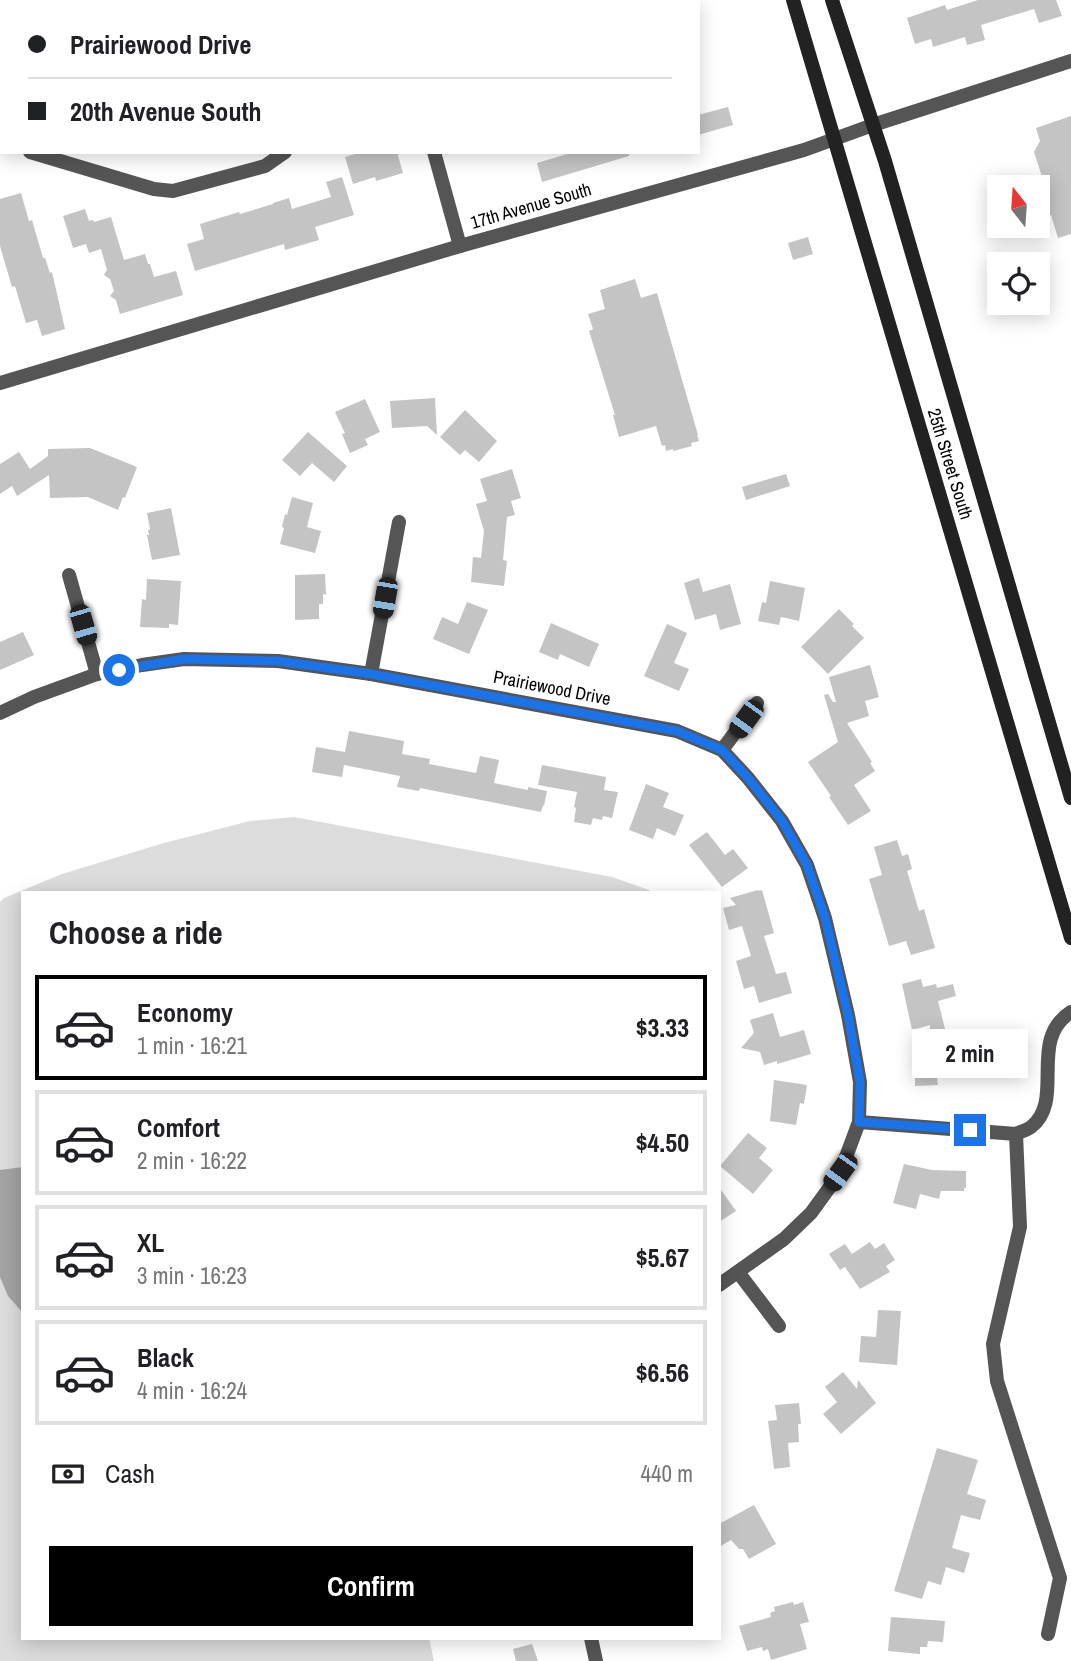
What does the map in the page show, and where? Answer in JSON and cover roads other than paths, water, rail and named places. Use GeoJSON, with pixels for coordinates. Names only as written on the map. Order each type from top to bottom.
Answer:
{"type":"FeatureCollection","features":[{"type":"Feature","properties":{"kind":"main road","name":"25th Street South"},"geometry":{"type":"LineString","coordinates":[[793,0],[1071,938]]}},
{"type":"Feature","properties":{"kind":"main road","name":"25th Street South"},"geometry":{"type":"LineString","coordinates":[[832,0],[873,125],[1071,798]]}},
{"type":"Feature","properties":{"kind":"street","name":"17th Avenue South"},"geometry":{"type":"LineString","coordinates":[[1,379],[804,150],[1071,61]]}},
{"type":"Feature","properties":{"kind":"street"},"geometry":{"type":"LineString","coordinates":[[37,154],[154,189],[173,191],[265,166],[282,154]]}},
{"type":"Feature","properties":{"kind":"street"},"geometry":{"type":"LineString","coordinates":[[434,154],[460,246]]}},
{"type":"Feature","properties":{"kind":"street"},"geometry":{"type":"LineString","coordinates":[[371,674],[399,522]]}},
{"type":"Feature","properties":{"kind":"street"},"geometry":{"type":"LineString","coordinates":[[69,575],[97,674]]}},
{"type":"Feature","properties":{"kind":"street","name":"Prairiewood Drive"},"geometry":{"type":"LineString","coordinates":[[0,713],[34,697],[97,674],[142,665],[184,659],[278,661],[371,674],[677,731],[722,750],[782,821],[807,865],[825,918],[848,1015],[860,1082],[859,1122],[840,1172],[810,1213],[785,1239],[721,1284]]}},
{"type":"Feature","properties":{"kind":"street"},"geometry":{"type":"LineString","coordinates":[[722,750],[757,703]]}},
{"type":"Feature","properties":{"kind":"street"},"geometry":{"type":"LineString","coordinates":[[859,1122],[1016,1134],[1031,1127],[1044,1111],[1048,1047],[1055,1027],[1071,1012]]}},
{"type":"Feature","properties":{"kind":"street"},"geometry":{"type":"LineString","coordinates":[[1016,1134],[1020,1227],[993,1344],[997,1381],[1060,1578],[1048,1634]]}},
{"type":"Feature","properties":{"kind":"street"},"geometry":{"type":"LineString","coordinates":[[738,1272],[779,1326]]}},
{"type":"Feature","properties":{"kind":"street"},"geometry":{"type":"LineString","coordinates":[[591,1640],[596,1661]]}}]}
